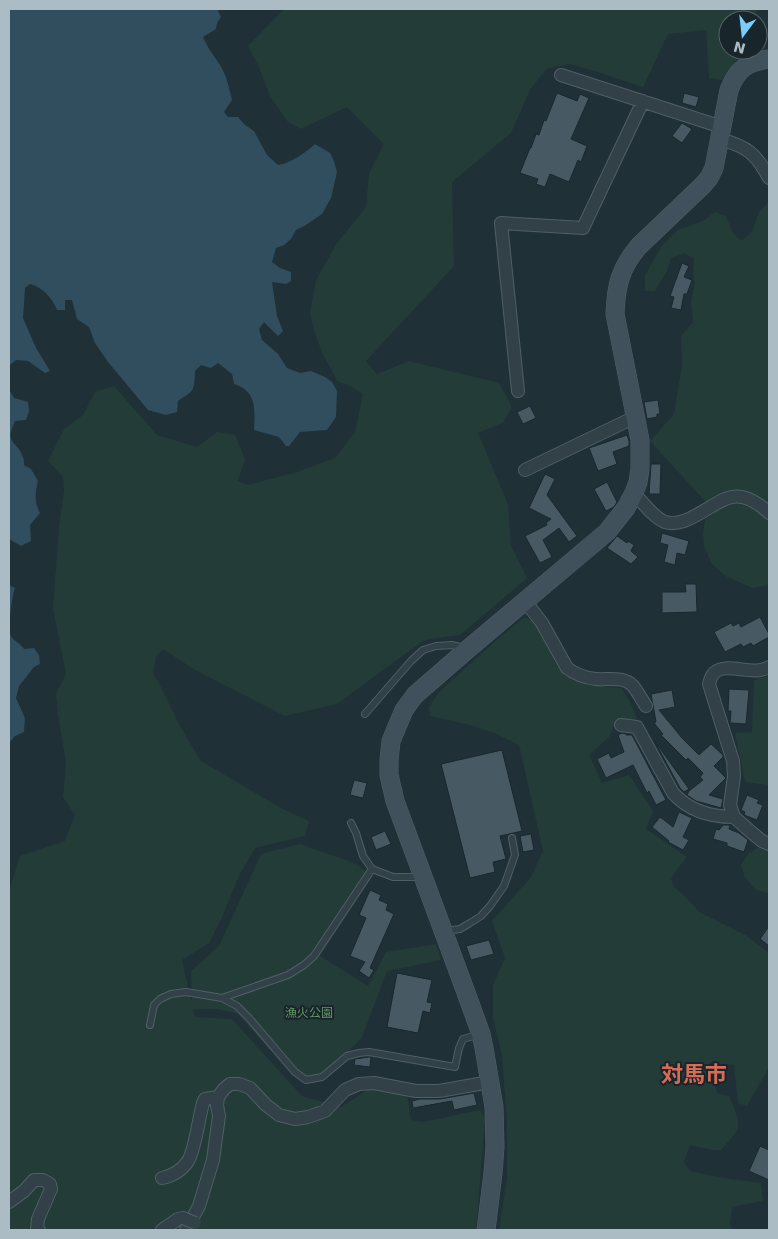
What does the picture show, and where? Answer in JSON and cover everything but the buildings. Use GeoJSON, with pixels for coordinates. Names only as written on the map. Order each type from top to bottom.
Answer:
{"type":"FeatureCollection","features":[{"type":"Feature","properties":{"kind":"street"},"geometry":{"type":"LineString","coordinates":[[486,1230],[495,1147],[494,1107],[481,1034],[395,800],[389,775],[391,741],[404,710],[415,695],[607,532],[626,508],[638,482],[641,455],[640,440],[615,314],[615,295],[618,282],[630,256],[709,178],[714,168],[733,78],[750,64],[769,59]]}},
{"type":"Feature","properties":{"kind":"street"},"geometry":{"type":"LineString","coordinates":[[561,75],[643,101],[721,133],[748,149],[763,166],[769,178]]}},
{"type":"Feature","properties":{"kind":"street"},"geometry":{"type":"LineString","coordinates":[[518,391],[501,223],[582,228],[643,101]]}},
{"type":"Feature","properties":{"kind":"street"},"geometry":{"type":"LineString","coordinates":[[524,470],[635,417]]}},
{"type":"Feature","properties":{"kind":"street"},"geometry":{"type":"LineString","coordinates":[[634,493],[652,513],[664,522],[678,523],[689,519],[728,497],[750,498],[769,512]]}},
{"type":"Feature","properties":{"kind":"street"},"geometry":{"type":"LineString","coordinates":[[525,601],[542,623],[567,668],[573,673],[584,677],[596,679],[612,678],[624,681],[632,685],[646,706]]}},
{"type":"Feature","properties":{"kind":"street"},"geometry":{"type":"LineString","coordinates":[[769,667],[758,670],[719,670],[714,672],[709,684],[733,761],[734,776],[730,805],[734,817],[762,841],[769,844]]}},
{"type":"Feature","properties":{"kind":"street"},"geometry":{"type":"LineString","coordinates":[[621,725],[637,727],[673,794],[679,800],[705,813],[734,817]]}},
{"type":"Feature","properties":{"kind":"street"},"geometry":{"type":"LineString","coordinates":[[162,1230],[178,1219],[188,1224],[199,1206],[213,1160],[219,1116],[218,1097],[224,1088],[230,1084],[240,1084],[250,1088],[266,1105],[279,1115],[295,1119],[325,1111],[345,1090],[359,1084],[374,1083],[416,1091],[439,1091],[490,1082]]}},
{"type":"Feature","properties":{"kind":"street"},"geometry":{"type":"LineString","coordinates":[[162,1178],[170,1176],[179,1170],[189,1160],[203,1103],[205,1099],[218,1097]]}},
{"type":"Feature","properties":{"kind":"street"},"geometry":{"type":"LineString","coordinates":[[9,1202],[24,1191],[34,1180],[43,1180],[50,1184],[51,1189],[38,1219],[37,1228],[39,1230]]}},
{"type":"Feature","properties":{"kind":"lane"},"geometry":{"type":"LineString","coordinates":[[365,714],[423,650],[436,646],[452,645],[468,649]]}},
{"type":"Feature","properties":{"kind":"lane"},"geometry":{"type":"LineString","coordinates":[[352,823],[363,856],[372,870],[393,877],[423,877]]}},
{"type":"Feature","properties":{"kind":"lane"},"geometry":{"type":"LineString","coordinates":[[444,931],[460,929],[470,923],[481,916],[495,900],[504,886],[515,855],[512,838]]}},
{"type":"Feature","properties":{"kind":"lane"},"geometry":{"type":"LineString","coordinates":[[222,998],[288,975],[304,965],[314,956],[372,870]]}},
{"type":"Feature","properties":{"kind":"lane"},"geometry":{"type":"LineString","coordinates":[[150,1025],[154,1005],[160,999],[171,994],[186,992],[222,998],[237,1006],[295,1072],[306,1080],[322,1076],[348,1056],[369,1052],[455,1067],[463,1039],[481,1034]]}},
{"type":"Feature","properties":{"kind":"green space","name":"漁火公園"},"geometry":{"type":"Polygon","coordinates":[[[284,9],[759,9],[718,10],[718,60],[737,60],[722,80],[709,78],[706,30],[668,34],[643,87],[569,64],[546,69],[530,90],[511,133],[452,182],[454,266],[366,361],[377,374],[409,361],[499,383],[512,407],[503,423],[478,433],[508,504],[511,546],[527,578],[460,635],[424,640],[337,704],[285,716],[195,670],[163,649],[156,657],[153,673],[181,728],[201,761],[281,808],[309,821],[305,836],[255,848],[239,876],[209,943],[182,960],[191,1000],[191,971],[219,946],[261,854],[300,844],[354,863],[373,876],[320,956],[368,986],[386,952],[436,944],[441,960],[387,971],[362,1037],[339,1062],[323,1073],[310,1078],[292,1076],[238,1014],[218,1009],[196,1009],[193,1010],[195,1017],[232,1019],[302,1096],[341,1107],[369,1089],[407,1095],[411,1120],[423,1122],[480,1110],[485,1119],[476,1230],[9,1230],[9,891],[20,856],[65,841],[75,815],[63,797],[66,762],[56,694],[66,674],[53,609],[59,526],[64,491],[63,477],[48,461],[64,429],[83,415],[95,392],[114,386],[157,435],[197,447],[217,432],[235,435],[245,459],[238,481],[247,485],[297,472],[335,458],[355,432],[363,394],[337,381],[322,352],[310,313],[316,280],[335,246],[366,207],[369,174],[384,144],[347,107],[301,129],[288,122],[270,96],[258,65],[248,46],[284,9]]]}},
{"type":"Feature","properties":{"kind":"green space"},"geometry":{"type":"Polygon","coordinates":[[[769,201],[769,583],[753,588],[727,577],[712,564],[704,547],[703,533],[705,520],[717,511],[704,500],[650,441],[674,414],[682,365],[681,336],[693,322],[691,301],[695,283],[693,275],[694,258],[684,253],[671,258],[667,271],[655,291],[645,291],[645,275],[661,247],[678,230],[703,221],[715,212],[726,216],[733,233],[741,241],[752,232],[759,212],[769,201]]]}},
{"type":"Feature","properties":{"kind":"green space"},"geometry":{"type":"Polygon","coordinates":[[[525,617],[536,625],[559,668],[564,673],[579,681],[605,687],[621,688],[630,702],[637,719],[614,724],[610,736],[589,755],[602,783],[629,775],[653,811],[646,829],[687,857],[671,879],[674,887],[699,912],[747,936],[769,953],[769,1067],[747,1106],[738,1103],[734,1065],[710,1063],[717,1093],[729,1096],[738,1120],[737,1130],[721,1150],[690,1145],[684,1162],[690,1171],[761,1183],[763,1201],[732,1207],[730,1224],[733,1230],[499,1230],[507,1178],[507,1123],[502,1056],[493,1018],[493,985],[505,958],[492,921],[531,877],[543,851],[519,745],[495,733],[430,716],[429,707],[439,692],[525,617]]]}},
{"type":"Feature","properties":{"kind":"green space"},"geometry":{"type":"Polygon","coordinates":[[[769,676],[769,789],[767,785],[745,782],[735,733],[752,732],[754,680],[769,676]]]}},
{"type":"Feature","properties":{"kind":"green space"},"geometry":{"type":"Polygon","coordinates":[[[759,847],[769,851],[769,893],[756,890],[745,877],[741,865],[749,853],[759,847]]]}},
{"type":"Feature","properties":{"kind":"water"},"geometry":{"type":"Polygon","coordinates":[[[9,9],[217,9],[221,17],[216,29],[203,37],[222,69],[227,82],[232,100],[224,112],[228,117],[238,117],[254,131],[267,155],[278,165],[298,157],[315,144],[330,153],[337,172],[331,198],[322,214],[296,230],[291,239],[284,245],[276,248],[272,262],[280,268],[291,272],[291,281],[286,284],[272,282],[277,316],[283,331],[278,336],[264,322],[259,329],[262,340],[278,354],[287,368],[300,373],[311,371],[332,382],[337,391],[336,417],[327,430],[300,432],[289,446],[286,446],[279,437],[254,430],[255,415],[251,396],[242,387],[234,384],[232,374],[218,363],[211,368],[201,365],[195,371],[192,389],[178,401],[177,412],[166,415],[148,410],[108,362],[95,343],[89,327],[77,319],[72,300],[65,300],[65,310],[57,310],[46,294],[35,285],[30,284],[25,288],[23,318],[36,348],[50,371],[45,373],[28,361],[16,360],[9,366],[9,9]]]}},
{"type":"Feature","properties":{"kind":"water"},"geometry":{"type":"Polygon","coordinates":[[[9,389],[14,398],[28,402],[29,411],[26,420],[15,421],[11,438],[23,458],[24,465],[31,469],[38,481],[36,497],[40,513],[30,525],[31,541],[21,546],[9,539],[9,389]]]}},
{"type":"Feature","properties":{"kind":"water"},"geometry":{"type":"Polygon","coordinates":[[[9,585],[15,588],[10,634],[24,649],[34,648],[39,655],[40,664],[34,667],[19,686],[16,698],[25,718],[24,732],[15,736],[9,743],[9,585]]]}},
{"type":"Feature","properties":{"kind":"district","name":"対馬市"},"geometry":{"type":"Point","coordinates":[694,1074]}}]}
